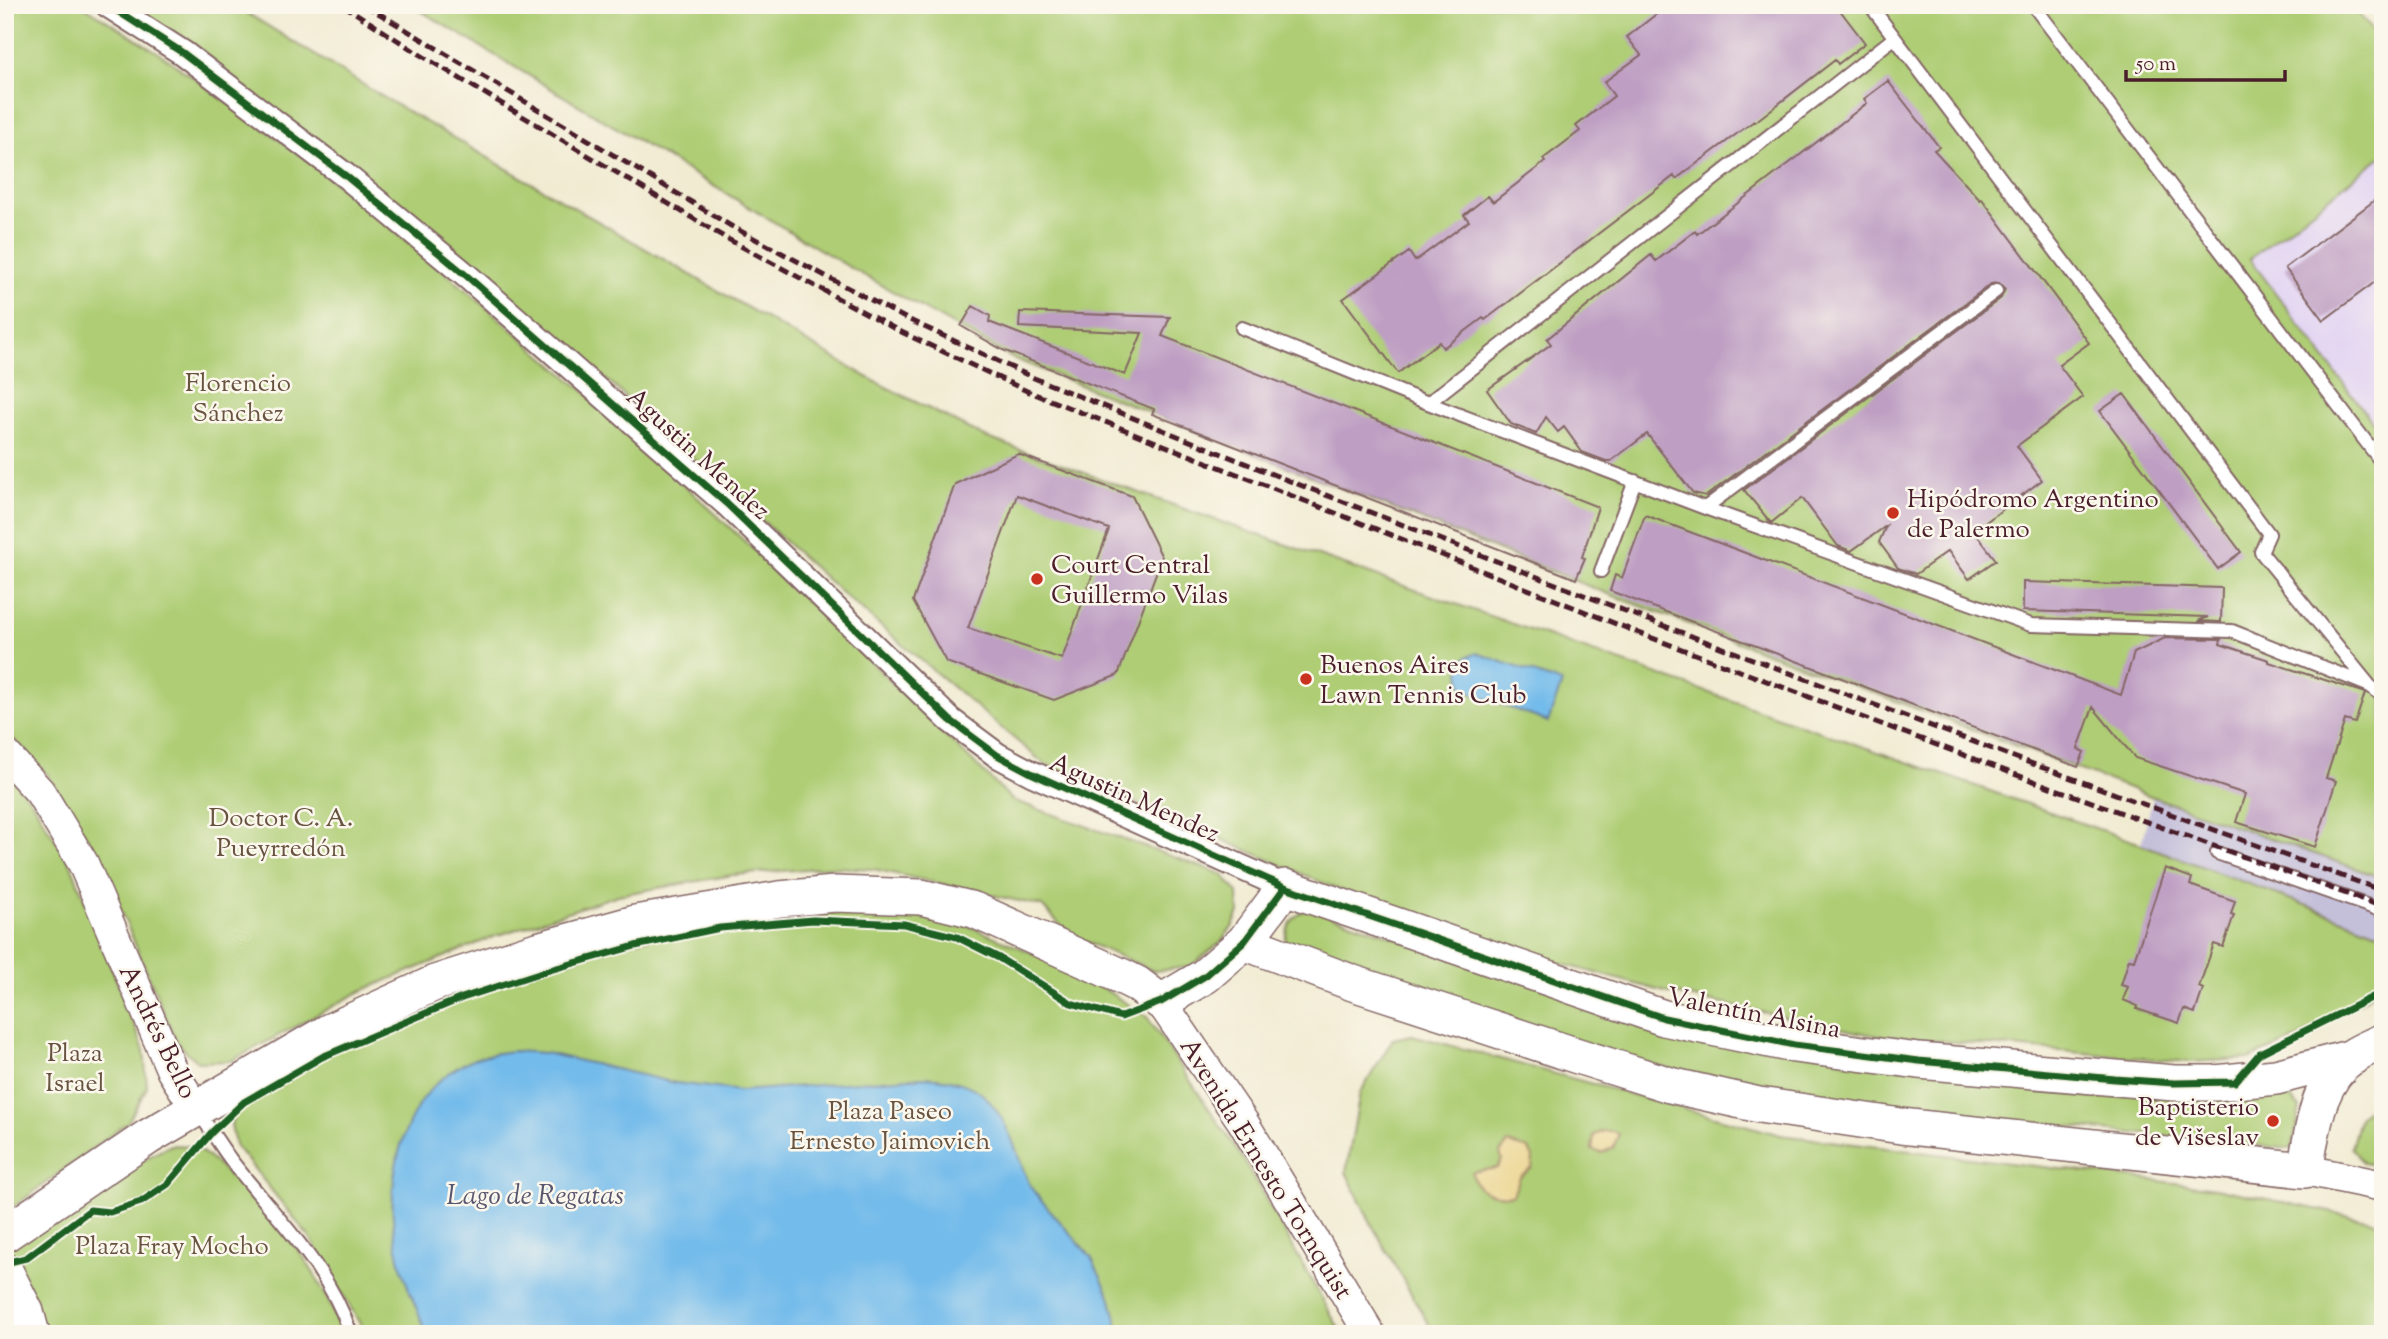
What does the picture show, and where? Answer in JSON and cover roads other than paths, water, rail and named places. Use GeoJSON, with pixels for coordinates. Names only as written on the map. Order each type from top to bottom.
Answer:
{"type":"FeatureCollection","features":[{"type":"Feature","properties":{"kind":"main road"},"geometry":{"type":"LineString","coordinates":[[5,1234],[113,1159],[327,1032],[435,983],[537,950],[635,923],[779,899],[835,894],[921,897],[974,910],[1122,976],[1161,1002],[1205,976],[1244,942],[1285,887]]}},
{"type":"Feature","properties":{"kind":"main road","name":"Valentín Alsina"},"geometry":{"type":"LineString","coordinates":[[1285,887],[1664,1018],[1794,1045],[1919,1061],[2174,1083],[2235,1082],[2276,1077],[2368,1049]]}},
{"type":"Feature","properties":{"kind":"main road"},"geometry":{"type":"LineString","coordinates":[[1244,942],[1353,983],[1581,1058],[1670,1085],[1759,1105],[1914,1128],[2305,1170],[2321,1098],[2330,1081],[2368,1049]]}},
{"type":"Feature","properties":{"kind":"main road"},"geometry":{"type":"LineString","coordinates":[[2276,1077],[2295,1083],[2306,1093],[2314,1106],[2315,1120]]}},
{"type":"Feature","properties":{"kind":"main road"},"geometry":{"type":"LineString","coordinates":[[5,1271],[26,1312],[32,1334]]}},
{"type":"Feature","properties":{"kind":"street","name":"Agustin Mendez"},"geometry":{"type":"LineString","coordinates":[[108,5],[183,53],[336,168],[506,309],[727,504],[911,684],[972,738],[1031,773],[1285,887]]}},
{"type":"Feature","properties":{"kind":"street","name":"Andrés Bello"},"geometry":{"type":"LineString","coordinates":[[5,754],[40,792],[83,863],[172,1071],[197,1110]]}},
{"type":"Feature","properties":{"kind":"street","name":"Avenida Ernesto Tornquist"},"geometry":{"type":"LineString","coordinates":[[1161,1002],[1243,1122],[1370,1334]]}},
{"type":"Feature","properties":{"kind":"street"},"geometry":{"type":"LineString","coordinates":[[2305,1170],[2383,1186]]}},
{"type":"Feature","properties":{"kind":"lane"},"geometry":{"type":"LineString","coordinates":[[1870,5],[2269,534],[2261,552],[2370,686],[2383,696]]}},
{"type":"Feature","properties":{"kind":"lane"},"geometry":{"type":"LineString","coordinates":[[2033,5],[2383,464]]}},
{"type":"Feature","properties":{"kind":"lane"},"geometry":{"type":"LineString","coordinates":[[1428,403],[1894,38]]}},
{"type":"Feature","properties":{"kind":"lane"},"geometry":{"type":"LineString","coordinates":[[1705,508],[1996,291]]}},
{"type":"Feature","properties":{"kind":"lane"},"geometry":{"type":"LineString","coordinates":[[1241,328],[1428,403],[1705,508],[2031,625],[2232,631],[2370,686]]}},
{"type":"Feature","properties":{"kind":"lane"},"geometry":{"type":"LineString","coordinates":[[1601,571],[1635,481]]}},
{"type":"Feature","properties":{"kind":"lane"},"geometry":{"type":"LineString","coordinates":[[2217,853],[2383,911]]}},
{"type":"Feature","properties":{"kind":"lane","name":"Andrés Bello"},"geometry":{"type":"LineString","coordinates":[[197,1110],[232,1161],[308,1252],[344,1313],[351,1334]]}},
{"type":"Feature","properties":{"kind":"water"},"geometry":{"type":"Polygon","coordinates":[[[1477,653],[1562,683],[1548,722],[1476,695],[1462,686],[1460,671],[1465,658],[1477,653]]]}},
{"type":"Feature","properties":{"kind":"water","name":"Lago de Regatas"},"geometry":{"type":"Polygon","coordinates":[[[514,1051],[546,1053],[676,1083],[741,1091],[922,1077],[940,1078],[968,1086],[979,1092],[998,1112],[1034,1192],[1091,1257],[1110,1296],[1120,1334],[427,1334],[405,1278],[396,1243],[393,1194],[401,1144],[422,1100],[438,1082],[471,1060],[514,1051]]]}},
{"type":"Feature","properties":{"kind":"railway"},"geometry":{"type":"LineString","coordinates":[[343,5],[419,54],[724,237],[897,330],[1027,391],[1639,633],[2014,774],[2383,907]]}},
{"type":"Feature","properties":{"kind":"railway"},"geometry":{"type":"LineString","coordinates":[[365,5],[731,226],[903,317],[1034,378],[1282,478],[1646,619],[2019,759],[2383,891]]}},
{"type":"Feature","properties":{"kind":"place","name":"Hipódromo Argentino de Palermo"},"geometry":{"type":"Point","coordinates":[1893,513]}},
{"type":"Feature","properties":{"kind":"place","name":"Court Central Guillermo Vilas"},"geometry":{"type":"Point","coordinates":[1037,579]}},
{"type":"Feature","properties":{"kind":"place","name":"Buenos Aires Lawn Tennis Club"},"geometry":{"type":"Point","coordinates":[1306,679]}},
{"type":"Feature","properties":{"kind":"place","name":"Baptisterio de Višeslav"},"geometry":{"type":"Point","coordinates":[2273,1121]}},
{"type":"Feature","properties":{"kind":"park label","name":"Florencio Sánchez"},"geometry":{"type":"Point","coordinates":[238,397]}},
{"type":"Feature","properties":{"kind":"park label","name":"Doctor C. A. Pueyrredón"},"geometry":{"type":"Point","coordinates":[281,832]}},
{"type":"Feature","properties":{"kind":"park label","name":"Plaza Israel"},"geometry":{"type":"Point","coordinates":[75,1067]}},
{"type":"Feature","properties":{"kind":"park label","name":"Plaza Paseo Ernesto Jaimovich"},"geometry":{"type":"Point","coordinates":[890,1125]}},
{"type":"Feature","properties":{"kind":"park label","name":"Plaza Fray Mocho"},"geometry":{"type":"Point","coordinates":[172,1245]}}]}
